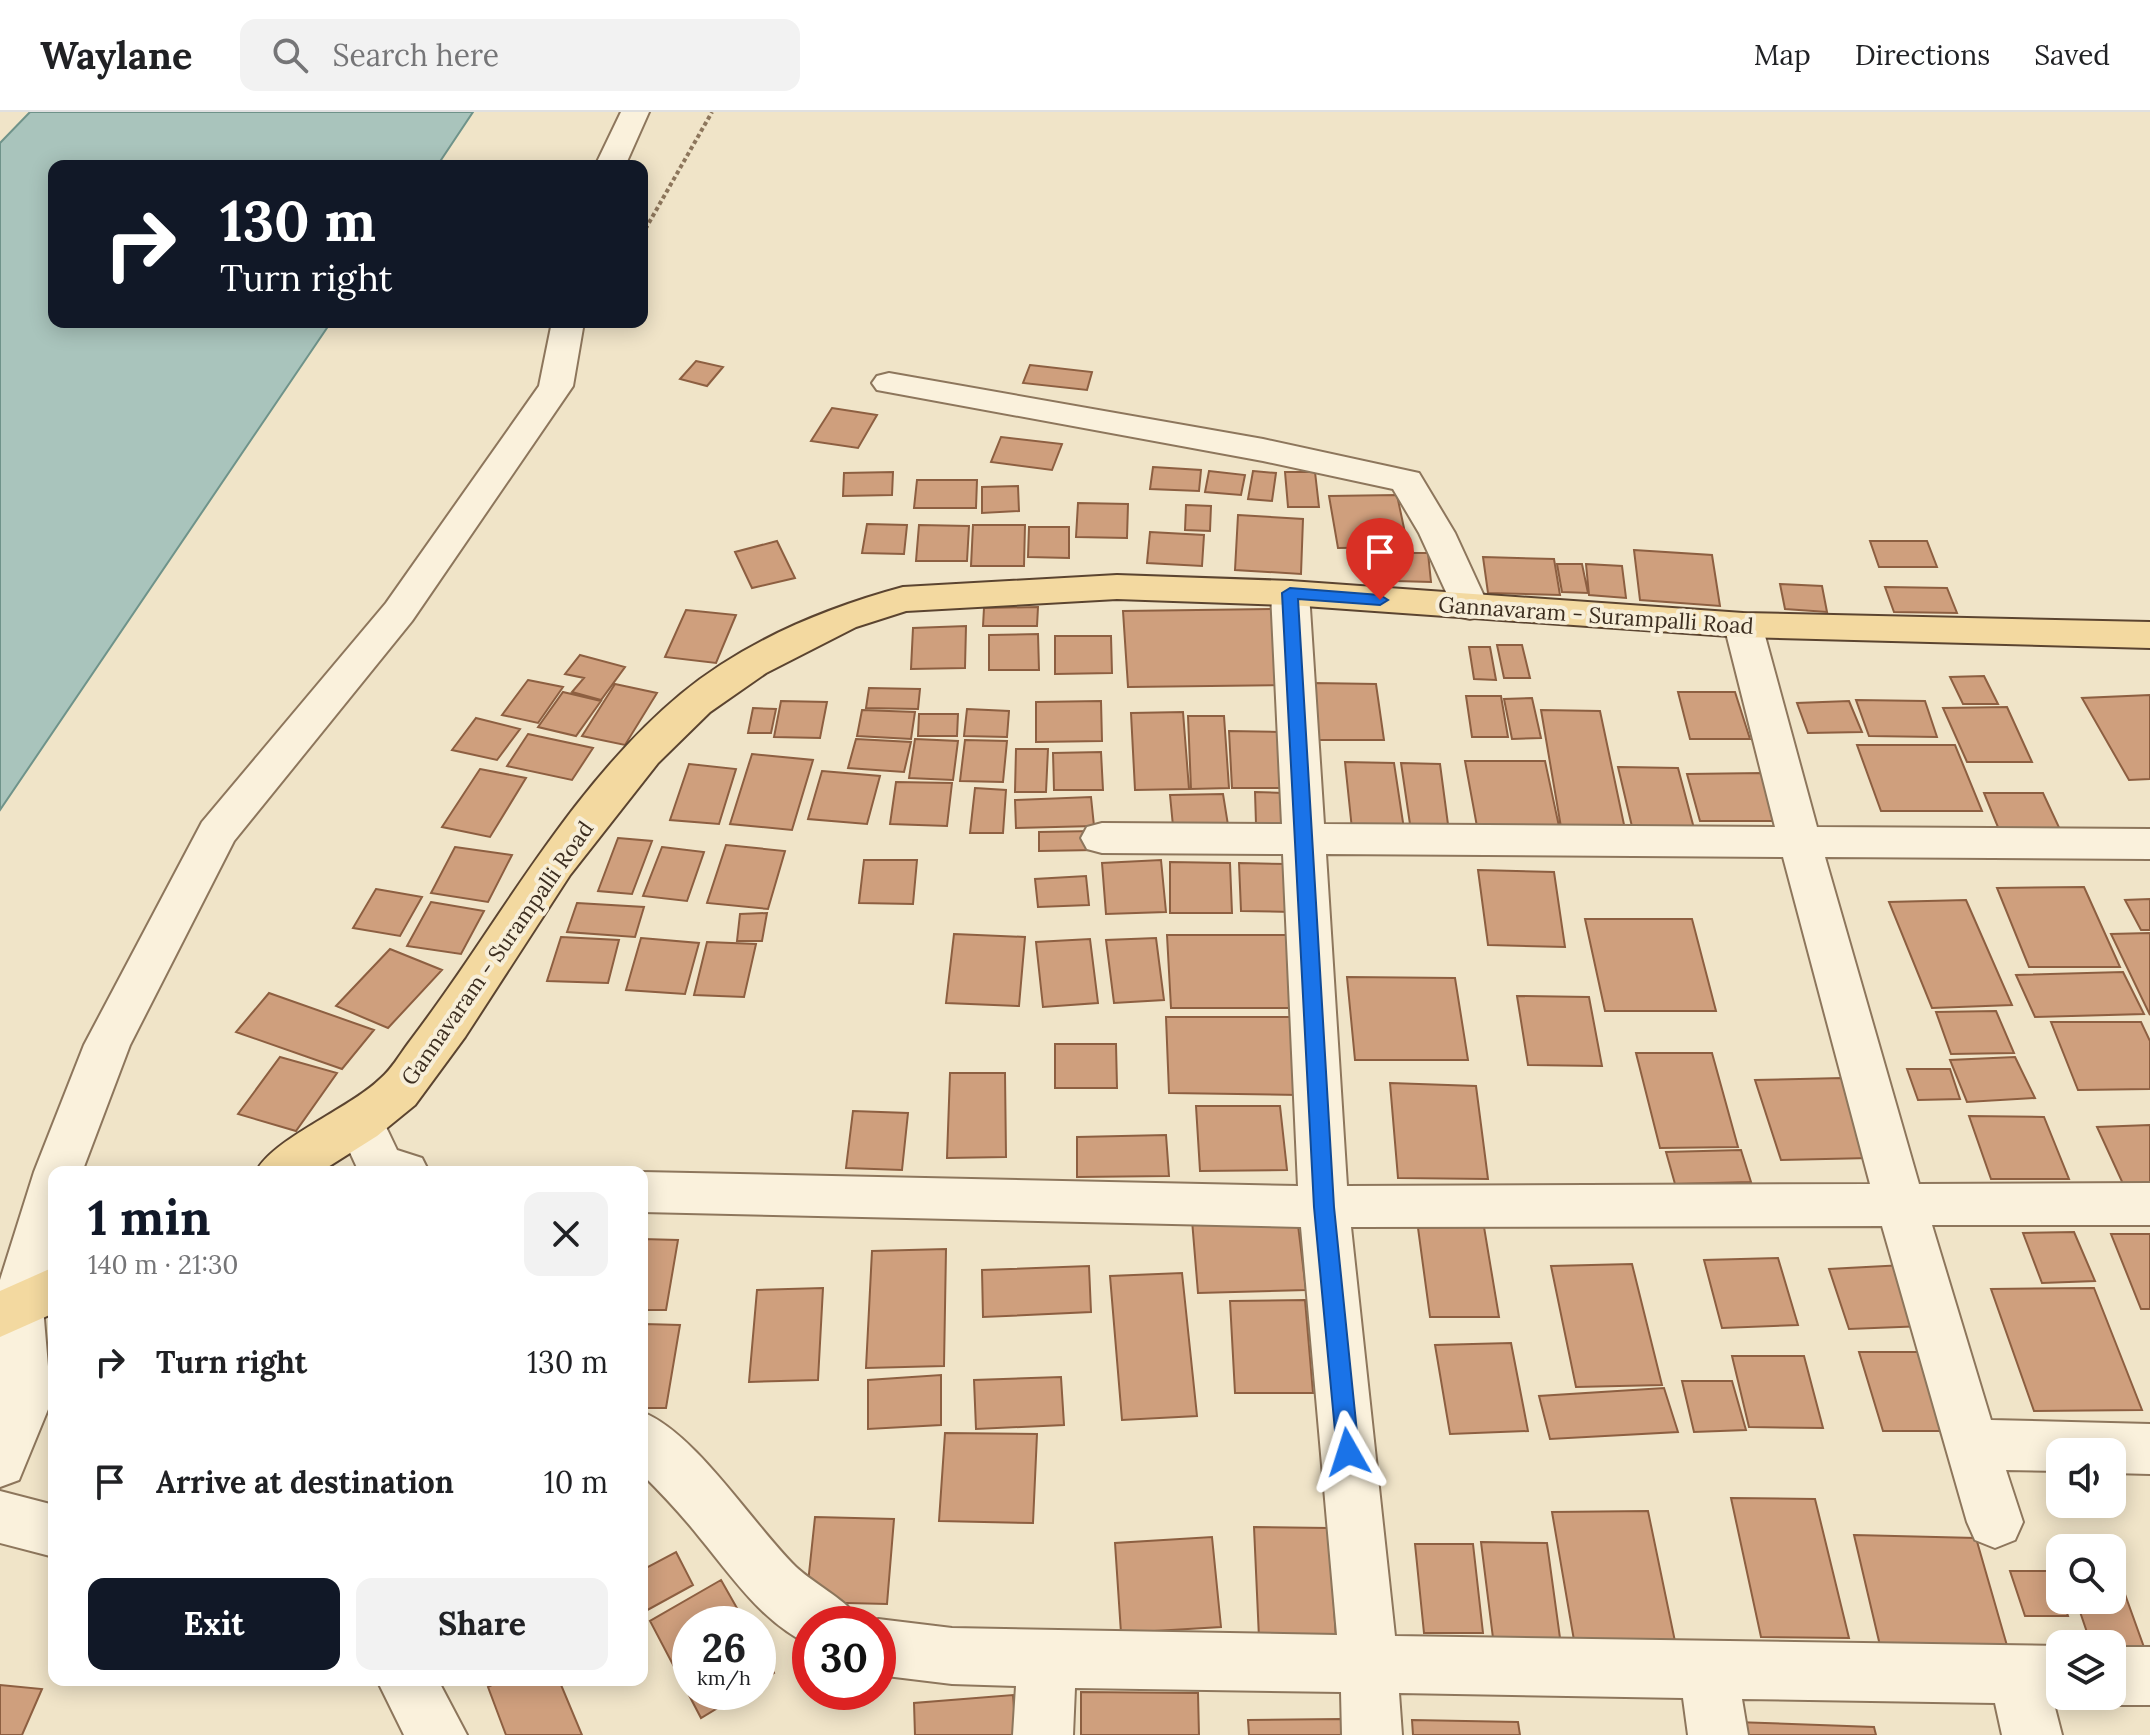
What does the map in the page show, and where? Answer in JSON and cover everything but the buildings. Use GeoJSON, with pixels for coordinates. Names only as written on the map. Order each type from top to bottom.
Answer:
{"type":"FeatureCollection","features":[{"type":"Feature","properties":{"kind":"main road","name":"Gannavaram - Surampalli Road"},"geometry":{"type":"LineString","coordinates":[[290,1166],[360,1122],[398,1092],[449,1024],[555,864],[644,753],[696,703],[752,664],[842,618],[903,599],[1117,587],[1290,593],[1743,625],[2150,635]]}},
{"type":"Feature","properties":{"kind":"street"},"geometry":{"type":"LineString","coordinates":[[613,160],[635,112]]}},
{"type":"Feature","properties":{"kind":"street"},"geometry":{"type":"LineString","coordinates":[[60,1166],[107,1045],[217,833],[399,612],[556,386],[567,328]]}},
{"type":"Feature","properties":{"kind":"street"},"geometry":{"type":"LineString","coordinates":[[889,383],[1263,450],[1406,481],[1437,533],[1470,607]]}},
{"type":"Feature","properties":{"kind":"street"},"geometry":{"type":"LineString","coordinates":[[1290,593],[1324,1207],[1369,1666],[1372,1735]]}},
{"type":"Feature","properties":{"kind":"street"},"geometry":{"type":"LineString","coordinates":[[1743,625],[1799,843],[1900,1205],[1995,1522]]}},
{"type":"Feature","properties":{"kind":"street"},"geometry":{"type":"LineString","coordinates":[[1102,838],[2150,844]]}},
{"type":"Feature","properties":{"kind":"street"},"geometry":{"type":"LineString","coordinates":[[360,1122],[381,1166]]}},
{"type":"Feature","properties":{"kind":"street"},"geometry":{"type":"LineString","coordinates":[[648,1192],[1324,1207],[2150,1204]]}},
{"type":"Feature","properties":{"kind":"street"},"geometry":{"type":"LineString","coordinates":[[0,1462],[24,1402],[24,1303],[48,1209]]}},
{"type":"Feature","properties":{"kind":"street"},"geometry":{"type":"LineString","coordinates":[[648,1442],[706,1503],[757,1567],[800,1606]]}},
{"type":"Feature","properties":{"kind":"street"},"geometry":{"type":"LineString","coordinates":[[1972,1444],[2150,1449]]}},
{"type":"Feature","properties":{"kind":"street"},"geometry":{"type":"LineString","coordinates":[[0,1517],[48,1529]]}},
{"type":"Feature","properties":{"kind":"street"},"geometry":{"type":"LineString","coordinates":[[896,1649],[952,1656],[1047,1659],[2039,1675],[2032,1735]]}},
{"type":"Feature","properties":{"kind":"street"},"geometry":{"type":"LineString","coordinates":[[1043,1735],[1047,1659]]}},
{"type":"Feature","properties":{"kind":"street"},"geometry":{"type":"LineString","coordinates":[[1708,1671],[1718,1735]]}},
{"type":"Feature","properties":{"kind":"street"},"geometry":{"type":"LineString","coordinates":[[2126,1676],[2150,1676]]}},
{"type":"Feature","properties":{"kind":"street"},"geometry":{"type":"LineString","coordinates":[[409,1686],[437,1735]]}},
{"type":"Feature","properties":{"kind":"path"},"geometry":{"type":"LineString","coordinates":[[648,224],[712,112]]}},
{"type":"Feature","properties":{"kind":"water"},"geometry":{"type":"Polygon","coordinates":[[[30,112],[473,112],[441,160],[48,160],[48,328],[327,328],[0,810],[0,143],[30,112]]]}},
{"type":"Feature","properties":{"kind":"route"},"geometry":{"type":"LineString","coordinates":[[1348,1452],[1324,1207],[1290,593],[1380,600]]}}]}
